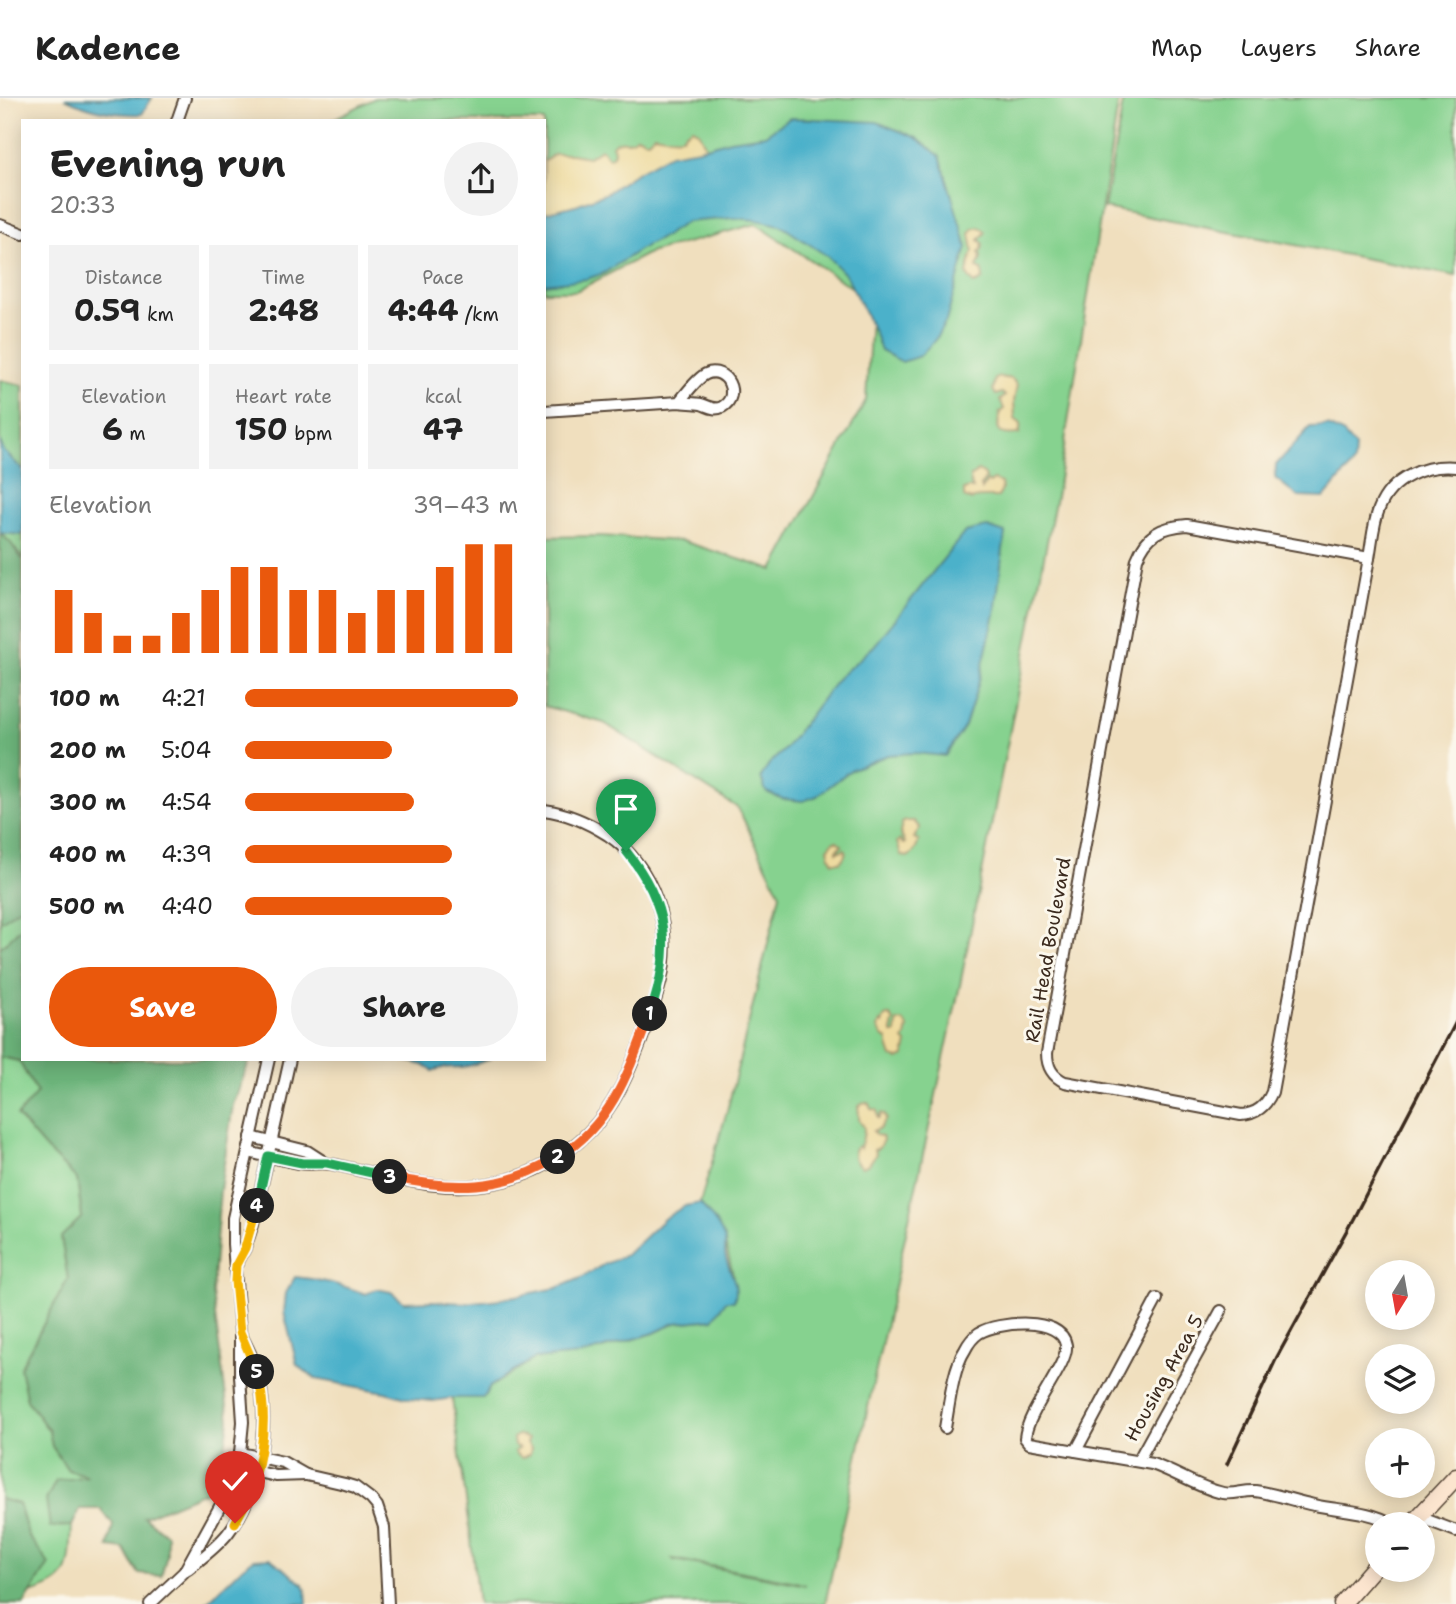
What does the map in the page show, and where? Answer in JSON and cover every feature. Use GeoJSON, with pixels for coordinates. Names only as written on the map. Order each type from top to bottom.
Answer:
{"type":"FeatureCollection","features":[{"type":"Feature","properties":{"kind":"street"},"geometry":{"type":"LineString","coordinates":[[178,119],[185,98]]}},
{"type":"Feature","properties":{"kind":"street"},"geometry":{"type":"LineString","coordinates":[[0,225],[21,233]]}},
{"type":"Feature","properties":{"kind":"street"},"geometry":{"type":"LineString","coordinates":[[546,411],[678,402],[700,404],[711,409],[721,408],[729,401],[731,383],[724,376],[705,374],[678,402]]}},
{"type":"Feature","properties":{"kind":"street","name":"Rail Head Boulevard"},"geometry":{"type":"LineString","coordinates":[[1369,558],[1187,525],[1161,529],[1150,537],[1142,548],[1137,559],[1047,1053],[1048,1067],[1059,1079],[1241,1115],[1257,1112],[1269,1100],[1378,512],[1389,491],[1406,477],[1433,467],[1456,467]]}},
{"type":"Feature","properties":{"kind":"street"},"geometry":{"type":"LineString","coordinates":[[248,1152],[302,1163],[327,1163],[442,1186],[480,1186],[535,1170],[564,1153],[590,1131],[612,1105],[626,1079],[659,987],[664,953],[661,914],[648,880],[614,839],[583,821],[546,810]]}},
{"type":"Feature","properties":{"kind":"street"},"geometry":{"type":"LineString","coordinates":[[184,1572],[224,1499],[240,1452],[243,1422],[233,1218],[270,1061]]}},
{"type":"Feature","properties":{"kind":"street"},"geometry":{"type":"LineString","coordinates":[[236,1265],[253,1224],[290,1061]]}},
{"type":"Feature","properties":{"kind":"street"},"geometry":{"type":"LineString","coordinates":[[251,1137],[306,1151],[327,1163]]}},
{"type":"Feature","properties":{"kind":"street"},"geometry":{"type":"LineString","coordinates":[[1076,1451],[1157,1299]]}},
{"type":"Feature","properties":{"kind":"street","name":"Housing Area 5"},"geometry":{"type":"LineString","coordinates":[[1138,1461],[1222,1311]]}},
{"type":"Feature","properties":{"kind":"street","name":"Housing Area 5"},"geometry":{"type":"LineString","coordinates":[[944,1428],[960,1358],[973,1338],[998,1326],[1041,1325],[1060,1333],[1065,1341],[1066,1351],[1027,1424],[1024,1438],[1029,1443],[1138,1461],[1164,1468],[1190,1481],[1225,1493],[1271,1493],[1314,1505],[1365,1514]]}},
{"type":"Feature","properties":{"kind":"street"},"geometry":{"type":"LineString","coordinates":[[150,1604],[229,1532],[246,1502],[259,1457],[264,1415],[255,1365],[240,1332]]}},
{"type":"Feature","properties":{"kind":"street"},"geometry":{"type":"LineString","coordinates":[[240,1452],[283,1462],[306,1475]]}},
{"type":"Feature","properties":{"kind":"street"},"geometry":{"type":"LineString","coordinates":[[237,1467],[276,1476],[306,1475],[345,1483],[371,1499],[377,1506],[384,1527],[388,1604]]}},
{"type":"Feature","properties":{"kind":"street"},"geometry":{"type":"LineString","coordinates":[[1424,1512],[1456,1477]]}},
{"type":"Feature","properties":{"kind":"street"},"geometry":{"type":"LineString","coordinates":[[1435,1526],[1456,1531]]}},
{"type":"Feature","properties":{"kind":"street"},"geometry":{"type":"LineString","coordinates":[[1342,1604],[1365,1578]]}},
{"type":"Feature","properties":{"kind":"green space"},"geometry":{"type":"Polygon","coordinates":[[[375,98],[1119,98],[1058,486],[960,985],[825,1604],[478,1604],[452,1398],[483,1398],[490,1387],[534,1359],[602,1349],[654,1333],[675,1323],[713,1319],[733,1275],[724,1239],[700,1203],[727,1111],[780,894],[738,808],[604,723],[546,707],[546,537],[600,536],[682,541],[773,570],[866,400],[872,301],[756,224],[649,253],[576,291],[546,291],[546,119],[334,119],[375,98]],[[673,1559],[674,1560],[806,1585],[792,1581],[673,1559]]]}},
{"type":"Feature","properties":{"kind":"green space"},"geometry":{"type":"Polygon","coordinates":[[[1124,98],[1456,98],[1456,276],[1104,208],[1124,98]]]}},
{"type":"Feature","properties":{"kind":"green space"},"geometry":{"type":"Polygon","coordinates":[[[0,380],[21,385],[21,954],[0,978],[0,380]]]}},
{"type":"Feature","properties":{"kind":"green space"},"geometry":{"type":"Polygon","coordinates":[[[0,533],[21,557],[21,906],[0,922],[0,533]]]}},
{"type":"Feature","properties":{"kind":"green space"},"geometry":{"type":"Polygon","coordinates":[[[21,928],[21,1061],[249,1061],[233,1105],[220,1190],[212,1293],[229,1420],[223,1462],[207,1491],[144,1517],[167,1535],[167,1555],[161,1576],[139,1574],[124,1549],[108,1547],[113,1525],[101,1509],[80,1509],[72,1526],[50,1527],[46,1500],[56,1481],[88,1476],[68,1470],[52,1446],[49,1431],[27,1400],[20,1368],[68,1279],[61,1237],[82,1217],[77,1179],[17,1116],[37,1093],[19,1061],[0,1057],[0,948],[21,928]]]}},
{"type":"Feature","properties":{"kind":"green space"},"geometry":{"type":"Polygon","coordinates":[[[0,1057],[19,1061],[37,1093],[18,1117],[77,1179],[82,1217],[61,1237],[68,1279],[20,1368],[27,1400],[49,1431],[52,1446],[68,1470],[90,1476],[50,1526],[72,1526],[67,1570],[55,1583],[31,1593],[48,1564],[28,1535],[19,1504],[0,1499],[0,1057]]]}},
{"type":"Feature","properties":{"kind":"green space"},"geometry":{"type":"Polygon","coordinates":[[[0,1499],[19,1504],[28,1535],[49,1564],[24,1604],[0,1604],[0,1499]]]}},
{"type":"Feature","properties":{"kind":"sand"},"geometry":{"type":"Polygon","coordinates":[[[692,128],[698,131],[706,147],[636,173],[607,193],[546,212],[546,160],[554,154],[588,157],[601,149],[609,158],[613,155],[612,145],[615,142],[634,139],[637,136],[647,141],[654,134],[682,137],[692,128]]]}},
{"type":"Feature","properties":{"kind":"sand"},"geometry":{"type":"Polygon","coordinates":[[[979,227],[985,233],[979,240],[983,243],[977,268],[982,270],[983,279],[974,284],[967,273],[973,250],[970,234],[973,229],[979,227]]]}},
{"type":"Feature","properties":{"kind":"sand"},"geometry":{"type":"Polygon","coordinates":[[[995,379],[1012,379],[1017,385],[1014,401],[1015,419],[1021,424],[1019,434],[1006,434],[998,429],[1000,412],[1004,409],[1000,400],[1005,396],[1002,393],[996,395],[993,390],[995,379]]]}},
{"type":"Feature","properties":{"kind":"sand"},"geometry":{"type":"Polygon","coordinates":[[[978,471],[986,478],[981,485],[982,489],[987,481],[1001,483],[1002,490],[998,497],[971,500],[964,497],[964,490],[973,489],[970,477],[978,471]]]}},
{"type":"Feature","properties":{"kind":"sand"},"geometry":{"type":"Polygon","coordinates":[[[914,821],[920,828],[914,838],[919,841],[917,846],[907,857],[901,855],[897,842],[900,840],[905,843],[900,833],[902,823],[914,821]]]}},
{"type":"Feature","properties":{"kind":"sand"},"geometry":{"type":"Polygon","coordinates":[[[834,841],[842,845],[837,852],[846,851],[840,862],[833,862],[830,857],[828,848],[834,841]]]}},
{"type":"Feature","properties":{"kind":"sand"},"geometry":{"type":"Polygon","coordinates":[[[887,1016],[894,1021],[892,1033],[896,1033],[897,1022],[903,1021],[908,1027],[904,1040],[907,1043],[904,1056],[898,1059],[892,1057],[888,1040],[878,1028],[887,1016]]]}},
{"type":"Feature","properties":{"kind":"sand"},"geometry":{"type":"Polygon","coordinates":[[[866,1102],[871,1109],[877,1110],[878,1118],[881,1113],[886,1119],[880,1128],[873,1131],[882,1136],[883,1140],[879,1148],[874,1150],[876,1154],[869,1164],[862,1167],[855,1160],[854,1150],[858,1146],[860,1148],[864,1133],[858,1107],[866,1102]]]}},
{"type":"Feature","properties":{"kind":"sand"},"geometry":{"type":"Polygon","coordinates":[[[518,1435],[528,1439],[527,1443],[531,1448],[530,1454],[522,1458],[515,1451],[519,1448],[514,1446],[513,1438],[518,1435]]]}},
{"type":"Feature","properties":{"kind":"water"},"geometry":{"type":"Polygon","coordinates":[[[65,98],[152,98],[142,114],[132,114],[93,109],[65,98]]]}},
{"type":"Feature","properties":{"kind":"water"},"geometry":{"type":"Polygon","coordinates":[[[790,118],[877,122],[915,137],[940,156],[967,247],[946,321],[935,340],[920,356],[902,362],[881,351],[846,275],[827,256],[780,225],[756,220],[733,218],[686,222],[604,273],[587,279],[546,284],[546,212],[607,193],[670,154],[765,135],[790,118]]]}},
{"type":"Feature","properties":{"kind":"water"},"geometry":{"type":"Polygon","coordinates":[[[1328,426],[1344,434],[1355,447],[1354,463],[1324,498],[1299,497],[1275,478],[1276,465],[1310,427],[1328,426]]]}},
{"type":"Feature","properties":{"kind":"water"},"geometry":{"type":"Polygon","coordinates":[[[0,441],[4,451],[21,468],[21,535],[0,533],[0,441]]]}},
{"type":"Feature","properties":{"kind":"water"},"geometry":{"type":"Polygon","coordinates":[[[987,527],[1005,533],[995,614],[965,726],[945,756],[913,753],[888,755],[852,769],[817,796],[803,801],[783,799],[766,792],[761,777],[769,764],[783,751],[838,678],[874,646],[965,532],[987,527]]]}},
{"type":"Feature","properties":{"kind":"water"},"geometry":{"type":"Polygon","coordinates":[[[408,1061],[484,1061],[433,1071],[408,1061]]]}},
{"type":"Feature","properties":{"kind":"water"},"geometry":{"type":"Polygon","coordinates":[[[700,1203],[723,1236],[725,1256],[736,1290],[734,1301],[726,1301],[713,1319],[675,1323],[654,1333],[581,1355],[534,1359],[490,1387],[483,1398],[433,1401],[410,1399],[316,1379],[297,1365],[284,1312],[286,1293],[295,1277],[331,1283],[366,1294],[377,1289],[391,1292],[404,1302],[463,1303],[501,1299],[557,1288],[581,1278],[626,1255],[665,1218],[685,1206],[700,1203]]]}},
{"type":"Feature","properties":{"kind":"water"},"geometry":{"type":"Polygon","coordinates":[[[270,1558],[303,1584],[307,1604],[205,1604],[254,1559],[270,1558]]]}},
{"type":"Feature","properties":{"kind":"railway"},"geometry":{"type":"LineString","coordinates":[[1227,1464],[1277,1357],[1456,1022]]}},
{"type":"Feature","properties":{"kind":"route"},"geometry":{"type":"LineString","coordinates":[[235,1523],[250,1493],[261,1450],[264,1415],[255,1365],[240,1332],[237,1317],[236,1265],[253,1224],[268,1156],[302,1163],[327,1163],[415,1182],[462,1187],[480,1186],[518,1177],[551,1162],[577,1143],[602,1118],[619,1093],[633,1062],[661,979],[664,936],[659,906],[648,880],[626,851]]}}]}
